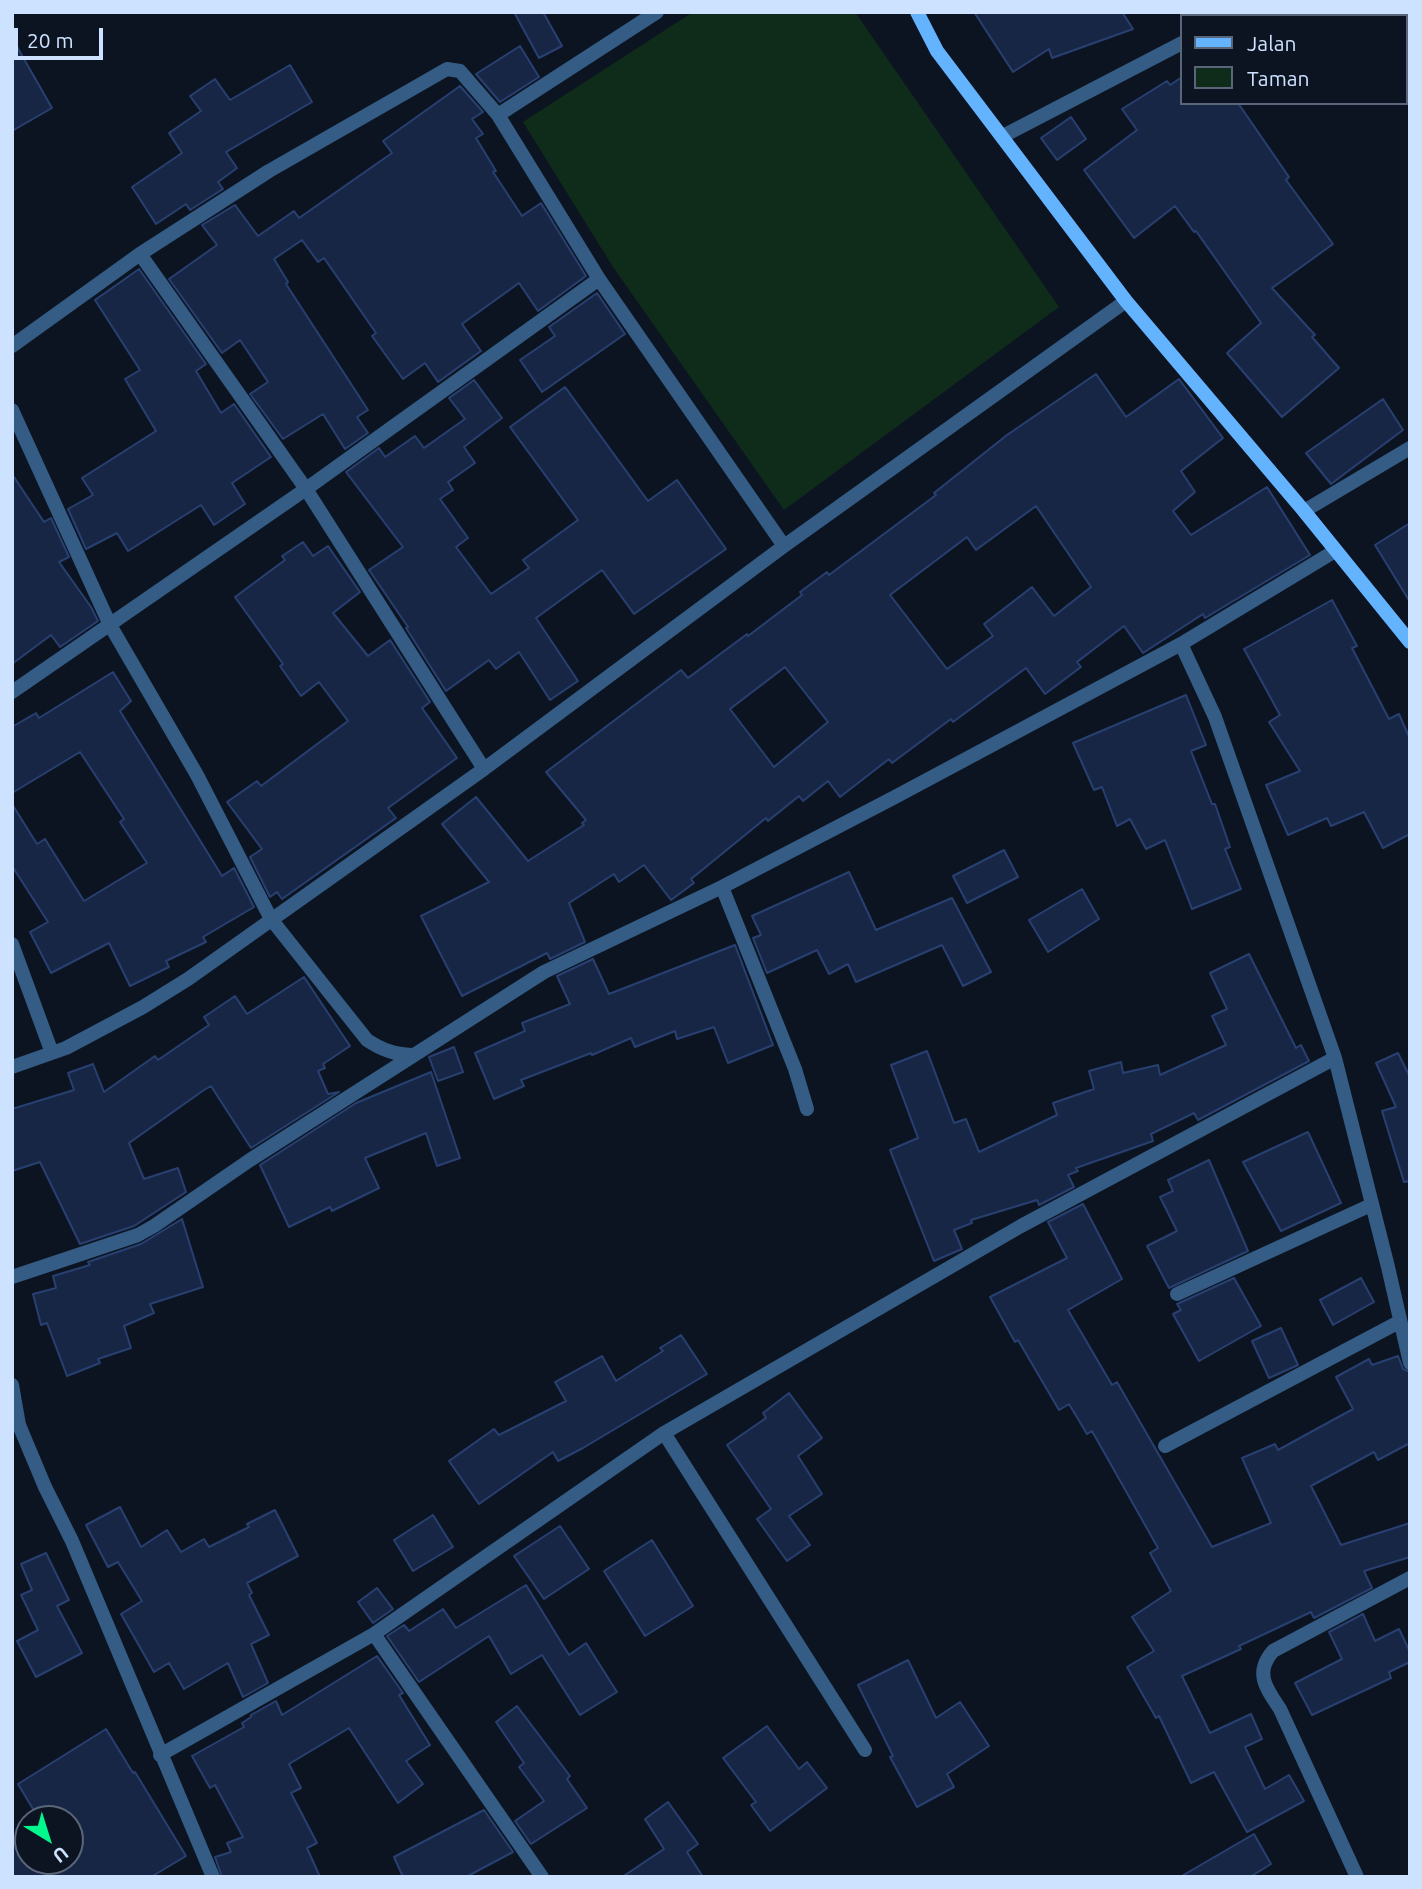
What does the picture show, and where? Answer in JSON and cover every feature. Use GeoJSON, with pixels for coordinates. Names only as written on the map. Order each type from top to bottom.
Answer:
{"type":"FeatureCollection","features":[{"type":"Feature","properties":{"kind":"street"},"geometry":{"type":"LineString","coordinates":[[498,115],[657,12]]}},
{"type":"Feature","properties":{"kind":"street"},"geometry":{"type":"LineString","coordinates":[[917,12],[937,51],[1126,301],[1304,511],[1410,642]]}},
{"type":"Feature","properties":{"kind":"street"},"geometry":{"type":"LineString","coordinates":[[1003,136],[1180,44]]}},
{"type":"Feature","properties":{"kind":"street"},"geometry":{"type":"LineString","coordinates":[[12,346],[140,254],[269,171],[447,69],[460,71],[498,115],[599,278],[784,545]]}},
{"type":"Feature","properties":{"kind":"street"},"geometry":{"type":"LineString","coordinates":[[140,254],[306,489],[484,769]]}},
{"type":"Feature","properties":{"kind":"street"},"geometry":{"type":"LineString","coordinates":[[12,692],[306,489],[599,278]]}},
{"type":"Feature","properties":{"kind":"street"},"geometry":{"type":"LineString","coordinates":[[12,1067],[66,1048],[143,1007],[188,979],[484,769],[784,545],[1126,301]]}},
{"type":"Feature","properties":{"kind":"street"},"geometry":{"type":"LineString","coordinates":[[12,410],[110,625],[197,775],[271,919],[367,1040],[397,1054],[412,1055]]}},
{"type":"Feature","properties":{"kind":"street"},"geometry":{"type":"LineString","coordinates":[[1304,511],[1410,448]]}},
{"type":"Feature","properties":{"kind":"street"},"geometry":{"type":"LineString","coordinates":[[12,1277],[138,1235],[412,1055],[544,972],[722,887],[895,797],[1181,644],[1335,551]]}},
{"type":"Feature","properties":{"kind":"street"},"geometry":{"type":"LineString","coordinates":[[1181,644],[1215,717],[1335,1058],[1410,1363]]}},
{"type":"Feature","properties":{"kind":"street"},"geometry":{"type":"LineString","coordinates":[[722,887],[795,1069],[807,1109]]}},
{"type":"Feature","properties":{"kind":"street"},"geometry":{"type":"LineString","coordinates":[[12,944],[52,1053]]}},
{"type":"Feature","properties":{"kind":"street"},"geometry":{"type":"LineString","coordinates":[[160,1755],[374,1634],[664,1433],[1021,1226],[1335,1058]]}},
{"type":"Feature","properties":{"kind":"street"},"geometry":{"type":"LineString","coordinates":[[1177,1294],[1371,1205]]}},
{"type":"Feature","properties":{"kind":"street"},"geometry":{"type":"LineString","coordinates":[[1164,1446],[1399,1322]]}},
{"type":"Feature","properties":{"kind":"street"},"geometry":{"type":"LineString","coordinates":[[12,1385],[19,1425],[45,1487],[72,1541],[213,1877]]}},
{"type":"Feature","properties":{"kind":"street"},"geometry":{"type":"LineString","coordinates":[[664,1433],[866,1750]]}},
{"type":"Feature","properties":{"kind":"street"},"geometry":{"type":"LineString","coordinates":[[1357,1877],[1280,1709],[1265,1686],[1263,1671],[1265,1660],[1273,1651],[1410,1577]]}},
{"type":"Feature","properties":{"kind":"street"},"geometry":{"type":"LineString","coordinates":[[374,1634],[542,1877]]}},
{"type":"Feature","properties":{"kind":"green space"},"geometry":{"type":"Polygon","coordinates":[[[693,12],[855,12],[1059,307],[784,510],[613,267],[523,122],[693,12]]]}},
{"type":"Feature","properties":{"kind":"building"},"geometry":{"type":"Polygon","coordinates":[[[514,12],[543,12],[562,46],[539,58],[514,12]]]}},
{"type":"Feature","properties":{"kind":"building"},"geometry":{"type":"Polygon","coordinates":[[[974,12],[1122,12],[1133,29],[1052,58],[1049,49],[1013,72],[974,12]]]}},
{"type":"Feature","properties":{"kind":"building"},"geometry":{"type":"Polygon","coordinates":[[[12,38],[52,108],[12,131],[12,38]]]}},
{"type":"Feature","properties":{"kind":"building"},"geometry":{"type":"Polygon","coordinates":[[[520,46],[539,77],[500,102],[476,74],[520,46]]]}},
{"type":"Feature","properties":{"kind":"building"},"geometry":{"type":"Polygon","coordinates":[[[290,65],[312,102],[226,152],[237,168],[218,182],[223,189],[190,210],[186,204],[156,224],[132,187],[182,153],[169,133],[201,111],[190,96],[215,79],[230,100],[290,65]]]}},
{"type":"Feature","properties":{"kind":"building"},"geometry":{"type":"Polygon","coordinates":[[[1180,78],[1180,105],[1239,105],[1289,177],[1286,180],[1333,244],[1272,288],[1315,335],[1312,337],[1339,368],[1282,417],[1227,353],[1261,323],[1196,231],[1194,232],[1175,206],[1134,238],[1084,170],[1137,130],[1122,109],[1167,81],[1170,85],[1180,78]]]}},
{"type":"Feature","properties":{"kind":"building"},"geometry":{"type":"Polygon","coordinates":[[[460,86],[483,112],[472,119],[483,134],[476,138],[496,171],[493,172],[522,216],[541,203],[586,276],[538,311],[519,283],[462,324],[481,351],[438,382],[425,363],[403,379],[372,336],[376,333],[324,258],[318,262],[302,240],[274,259],[288,282],[286,284],[368,410],[357,417],[368,433],[345,449],[323,414],[283,439],[250,394],[268,382],[240,340],[222,353],[169,279],[217,245],[202,225],[235,205],[258,236],[294,211],[299,218],[392,153],[383,141],[460,86]]]}},
{"type":"Feature","properties":{"kind":"building"},"geometry":{"type":"Polygon","coordinates":[[[1071,117],[1086,139],[1057,160],[1041,138],[1071,117]]]}},
{"type":"Feature","properties":{"kind":"building"},"geometry":{"type":"Polygon","coordinates":[[[139,269],[206,364],[196,371],[221,413],[234,404],[271,457],[232,483],[245,504],[214,525],[201,505],[128,551],[117,533],[86,549],[68,509],[93,495],[82,478],[156,431],[125,379],[140,370],[95,300],[139,269]]]}},
{"type":"Feature","properties":{"kind":"building"},"geometry":{"type":"Polygon","coordinates":[[[597,293],[625,334],[542,392],[520,360],[555,336],[549,327],[597,293]]]}},
{"type":"Feature","properties":{"kind":"building"},"geometry":{"type":"Polygon","coordinates":[[[1096,374],[1126,417],[1179,379],[1223,438],[1181,471],[1195,492],[1173,511],[1191,535],[1267,487],[1310,555],[1205,618],[1203,614],[1143,653],[1124,626],[1077,662],[1081,667],[1045,694],[1026,668],[892,763],[889,759],[840,797],[828,781],[803,801],[799,796],[768,821],[766,818],[691,879],[694,883],[671,900],[644,865],[619,882],[614,874],[569,903],[585,942],[550,959],[547,953],[462,996],[421,916],[489,882],[442,824],[476,797],[528,861],[584,825],[582,823],[586,820],[546,772],[681,670],[688,678],[747,634],[748,636],[802,595],[800,592],[827,572],[829,575],[936,495],[934,493],[1007,435],[1096,374]],[[1036,506],[976,550],[967,537],[890,595],[947,669],[993,636],[984,624],[1032,587],[1054,616],[1091,587],[1036,506]],[[785,667],[730,709],[774,767],[828,722],[785,667]]]}},
{"type":"Feature","properties":{"kind":"building"},"geometry":{"type":"Polygon","coordinates":[[[474,380],[502,418],[464,447],[475,463],[448,482],[453,490],[440,499],[468,538],[456,547],[491,594],[529,568],[523,560],[578,520],[510,427],[565,387],[648,501],[677,480],[726,549],[634,614],[602,570],[536,618],[578,681],[550,700],[519,652],[496,669],[489,660],[446,691],[406,628],[408,627],[369,570],[403,547],[346,472],[379,448],[385,457],[415,436],[424,448],[465,419],[449,398],[474,380]]]}},
{"type":"Feature","properties":{"kind":"building"},"geometry":{"type":"Polygon","coordinates":[[[1383,399],[1403,430],[1331,484],[1306,453],[1383,399]]]}},
{"type":"Feature","properties":{"kind":"building"},"geometry":{"type":"Polygon","coordinates":[[[12,474],[44,522],[51,518],[69,557],[59,562],[98,621],[60,647],[51,635],[12,664],[12,474]]]}},
{"type":"Feature","properties":{"kind":"building"},"geometry":{"type":"Polygon","coordinates":[[[1410,523],[1410,602],[1375,545],[1410,523]]]}},
{"type":"Feature","properties":{"kind":"building"},"geometry":{"type":"Polygon","coordinates":[[[303,542],[313,556],[328,546],[360,592],[333,613],[368,656],[390,640],[430,702],[422,708],[457,758],[388,808],[396,818],[282,899],[277,892],[270,897],[250,857],[262,849],[227,802],[257,781],[261,786],[348,721],[319,682],[301,696],[280,666],[283,664],[235,597],[285,560],[282,556],[303,542]]]}},
{"type":"Feature","properties":{"kind":"building"},"geometry":{"type":"Polygon","coordinates":[[[1332,600],[1357,646],[1352,648],[1389,719],[1399,714],[1410,739],[1410,834],[1383,848],[1364,812],[1331,826],[1327,818],[1288,835],[1266,785],[1300,771],[1269,722],[1280,715],[1244,649],[1332,600]]]}},
{"type":"Feature","properties":{"kind":"building"},"geometry":{"type":"Polygon","coordinates":[[[113,672],[131,701],[120,711],[222,876],[234,868],[254,907],[203,937],[206,942],[166,961],[169,967],[130,986],[109,943],[51,973],[30,932],[48,922],[12,866],[12,804],[37,844],[45,839],[84,901],[147,863],[120,822],[124,819],[80,752],[12,793],[12,727],[36,713],[39,718],[113,672]]]}},
{"type":"Feature","properties":{"kind":"building"},"geometry":{"type":"Polygon","coordinates":[[[1186,695],[1206,745],[1191,751],[1212,804],[1215,804],[1230,847],[1225,849],[1241,889],[1192,909],[1165,840],[1146,849],[1130,819],[1117,826],[1102,787],[1094,790],[1073,743],[1186,695]]]}},
{"type":"Feature","properties":{"kind":"building"},"geometry":{"type":"Polygon","coordinates":[[[1004,850],[1018,877],[967,903],[953,876],[1004,850]]]}},
{"type":"Feature","properties":{"kind":"building"},"geometry":{"type":"Polygon","coordinates":[[[849,872],[876,930],[952,898],[991,972],[963,986],[942,945],[856,982],[848,964],[829,974],[817,950],[767,973],[753,938],[761,935],[752,916],[849,872]]]}},
{"type":"Feature","properties":{"kind":"building"},"geometry":{"type":"Polygon","coordinates":[[[1082,889],[1099,919],[1048,952],[1029,920],[1082,889]]]}},
{"type":"Feature","properties":{"kind":"building"},"geometry":{"type":"Polygon","coordinates":[[[735,945],[773,1045],[728,1063],[714,1027],[677,1039],[675,1031],[635,1047],[631,1038],[521,1080],[524,1086],[494,1099],[475,1053],[525,1031],[522,1023],[570,1004],[557,976],[593,959],[609,994],[735,945]]]}},
{"type":"Feature","properties":{"kind":"building"},"geometry":{"type":"Polygon","coordinates":[[[1249,954],[1296,1048],[1301,1045],[1309,1061],[1198,1120],[1194,1113],[1151,1134],[1153,1141],[1076,1168],[1078,1171],[1068,1175],[1074,1187],[1039,1205],[1037,1200],[971,1220],[972,1223],[954,1230],[962,1249],[934,1261],[890,1150],[918,1138],[891,1065],[927,1051],[954,1123],[966,1119],[979,1152],[1057,1115],[1053,1103],[1094,1089],[1089,1071],[1121,1062],[1123,1073],[1158,1065],[1160,1075],[1226,1045],[1212,1016],[1227,1009],[1210,973],[1249,954]]]}},
{"type":"Feature","properties":{"kind":"building"},"geometry":{"type":"Polygon","coordinates":[[[304,977],[350,1046],[323,1064],[325,1068],[318,1071],[328,1094],[339,1092],[251,1148],[211,1086],[204,1090],[129,1143],[144,1179],[178,1168],[186,1192],[134,1226],[80,1244],[40,1162],[12,1171],[12,1109],[74,1090],[68,1073],[93,1064],[104,1092],[155,1056],[158,1060],[209,1025],[204,1017],[235,996],[247,1014],[304,977]]]}},
{"type":"Feature","properties":{"kind":"building"},"geometry":{"type":"Polygon","coordinates":[[[454,1047],[463,1072],[438,1081],[429,1057],[454,1047]]]}},
{"type":"Feature","properties":{"kind":"building"},"geometry":{"type":"Polygon","coordinates":[[[1398,1053],[1410,1077],[1410,1181],[1404,1182],[1382,1111],[1396,1107],[1376,1063],[1398,1053]]]}},
{"type":"Feature","properties":{"kind":"building"},"geometry":{"type":"Polygon","coordinates":[[[431,1072],[460,1158],[437,1166],[426,1133],[365,1158],[379,1188],[332,1211],[330,1207],[289,1227],[260,1165],[356,1103],[431,1072]]]}},
{"type":"Feature","properties":{"kind":"building"},"geometry":{"type":"Polygon","coordinates":[[[1308,1132],[1341,1203],[1281,1231],[1243,1162],[1308,1132]]]}},
{"type":"Feature","properties":{"kind":"building"},"geometry":{"type":"Polygon","coordinates":[[[1209,1160],[1248,1251],[1169,1288],[1147,1246],[1177,1231],[1160,1197],[1173,1191],[1168,1180],[1209,1160]]]}},
{"type":"Feature","properties":{"kind":"building"},"geometry":{"type":"Polygon","coordinates":[[[1083,1204],[1122,1279],[1068,1310],[1112,1385],[1117,1382],[1212,1547],[1271,1523],[1242,1458],[1275,1444],[1278,1450],[1353,1409],[1336,1377],[1369,1359],[1372,1365],[1398,1356],[1403,1369],[1410,1372],[1410,1443],[1378,1460],[1374,1452],[1311,1486],[1341,1545],[1410,1523],[1410,1557],[1364,1571],[1372,1588],[1314,1618],[1311,1612],[1182,1676],[1210,1733],[1251,1714],[1262,1739],[1245,1747],[1265,1789],[1289,1775],[1304,1801],[1247,1832],[1214,1772],[1191,1783],[1159,1716],[1156,1718],[1127,1667],[1154,1651],[1132,1617],[1171,1591],[1150,1553],[1158,1548],[1092,1431],[1087,1434],[1069,1404],[1059,1410],[1018,1340],[1015,1342],[990,1297],[1067,1258],[1048,1222],[1083,1204]]]}},
{"type":"Feature","properties":{"kind":"building"},"geometry":{"type":"Polygon","coordinates":[[[182,1219],[203,1287],[150,1304],[154,1313],[124,1326],[131,1348],[98,1359],[100,1363],[67,1376],[47,1323],[41,1325],[33,1294],[56,1288],[53,1276],[90,1265],[88,1262],[141,1244],[182,1219]]]}},
{"type":"Feature","properties":{"kind":"building"},"geometry":{"type":"Polygon","coordinates":[[[1234,1278],[1261,1326],[1199,1361],[1173,1314],[1181,1310],[1177,1304],[1234,1278]]]}},
{"type":"Feature","properties":{"kind":"building"},"geometry":{"type":"Polygon","coordinates":[[[1361,1278],[1374,1302],[1333,1325],[1320,1300],[1361,1278]]]}},
{"type":"Feature","properties":{"kind":"building"},"geometry":{"type":"Polygon","coordinates":[[[1281,1328],[1298,1365],[1269,1378],[1252,1341],[1281,1328]]]}},
{"type":"Feature","properties":{"kind":"building"},"geometry":{"type":"Polygon","coordinates":[[[681,1335],[707,1374],[583,1448],[558,1461],[553,1452],[479,1504],[449,1461],[494,1429],[499,1435],[566,1401],[555,1382],[602,1356],[616,1381],[663,1351],[660,1348],[681,1335]]]}},
{"type":"Feature","properties":{"kind":"building"},"geometry":{"type":"Polygon","coordinates":[[[789,1393],[822,1438],[798,1456],[822,1494],[789,1516],[810,1545],[787,1561],[757,1519],[771,1509],[727,1445],[766,1418],[763,1413],[789,1393]]]}},
{"type":"Feature","properties":{"kind":"building"},"geometry":{"type":"Polygon","coordinates":[[[120,1507],[141,1547],[167,1530],[181,1552],[204,1539],[209,1547],[249,1527],[247,1524],[275,1510],[298,1556],[247,1583],[252,1593],[249,1595],[269,1635],[251,1644],[268,1683],[243,1697],[228,1663],[184,1689],[169,1663],[154,1672],[121,1614],[142,1601],[118,1562],[108,1567],[86,1525],[120,1507]]]}},
{"type":"Feature","properties":{"kind":"building"},"geometry":{"type":"Polygon","coordinates":[[[433,1515],[453,1547],[413,1571],[394,1540],[433,1515]]]}},
{"type":"Feature","properties":{"kind":"building"},"geometry":{"type":"Polygon","coordinates":[[[560,1526],[589,1569],[544,1599],[514,1556],[560,1526]]]}},
{"type":"Feature","properties":{"kind":"building"},"geometry":{"type":"Polygon","coordinates":[[[652,1540],[693,1606],[645,1636],[604,1571],[652,1540]]]}},
{"type":"Feature","properties":{"kind":"building"},"geometry":{"type":"Polygon","coordinates":[[[46,1553],[69,1600],[57,1606],[82,1653],[36,1677],[17,1641],[38,1630],[21,1595],[32,1590],[21,1564],[46,1553]]]}},
{"type":"Feature","properties":{"kind":"building"},"geometry":{"type":"Polygon","coordinates":[[[526,1585],[569,1655],[586,1643],[617,1692],[580,1715],[542,1655],[511,1674],[489,1636],[419,1682],[387,1636],[404,1625],[409,1631],[443,1609],[456,1628],[526,1585]]]}},
{"type":"Feature","properties":{"kind":"building"},"geometry":{"type":"Polygon","coordinates":[[[377,1588],[393,1609],[373,1623],[358,1602],[377,1588]]]}},
{"type":"Feature","properties":{"kind":"building"},"geometry":{"type":"Polygon","coordinates":[[[1363,1614],[1375,1641],[1399,1629],[1410,1652],[1410,1662],[1389,1672],[1391,1678],[1312,1715],[1295,1683],[1342,1659],[1329,1632],[1363,1614]]]}},
{"type":"Feature","properties":{"kind":"building"},"geometry":{"type":"Polygon","coordinates":[[[377,1656],[403,1693],[399,1695],[430,1745],[406,1761],[423,1784],[398,1803],[349,1728],[289,1764],[301,1788],[291,1793],[317,1843],[307,1848],[320,1877],[222,1877],[215,1857],[231,1852],[227,1843],[243,1837],[215,1785],[210,1788],[192,1756],[244,1727],[242,1723],[251,1715],[276,1701],[282,1715],[377,1656]]]}},
{"type":"Feature","properties":{"kind":"building"},"geometry":{"type":"Polygon","coordinates":[[[908,1660],[936,1718],[960,1702],[989,1746],[947,1774],[954,1787],[917,1807],[890,1757],[893,1756],[858,1685],[908,1660]]]}},
{"type":"Feature","properties":{"kind":"building"},"geometry":{"type":"Polygon","coordinates":[[[517,1706],[570,1776],[567,1779],[587,1808],[531,1844],[515,1821],[544,1801],[519,1767],[524,1763],[496,1722],[517,1706]]]}},
{"type":"Feature","properties":{"kind":"building"},"geometry":{"type":"Polygon","coordinates":[[[767,1726],[799,1769],[807,1762],[827,1788],[770,1831],[751,1805],[756,1802],[723,1758],[767,1726]]]}},
{"type":"Feature","properties":{"kind":"building"},"geometry":{"type":"Polygon","coordinates":[[[106,1729],[186,1856],[151,1877],[12,1877],[14,1845],[14,1875],[84,1875],[84,1805],[31,1805],[18,1784],[106,1729]]]}},
{"type":"Feature","properties":{"kind":"building"},"geometry":{"type":"Polygon","coordinates":[[[668,1802],[698,1844],[687,1852],[703,1877],[622,1877],[664,1849],[645,1819],[668,1802]]]}},
{"type":"Feature","properties":{"kind":"building"},"geometry":{"type":"Polygon","coordinates":[[[484,1810],[513,1852],[466,1877],[403,1877],[394,1857],[484,1810]]]}},
{"type":"Feature","properties":{"kind":"building"},"geometry":{"type":"Polygon","coordinates":[[[1254,1834],[1271,1864],[1250,1877],[1180,1877],[1254,1834]]]}}]}
